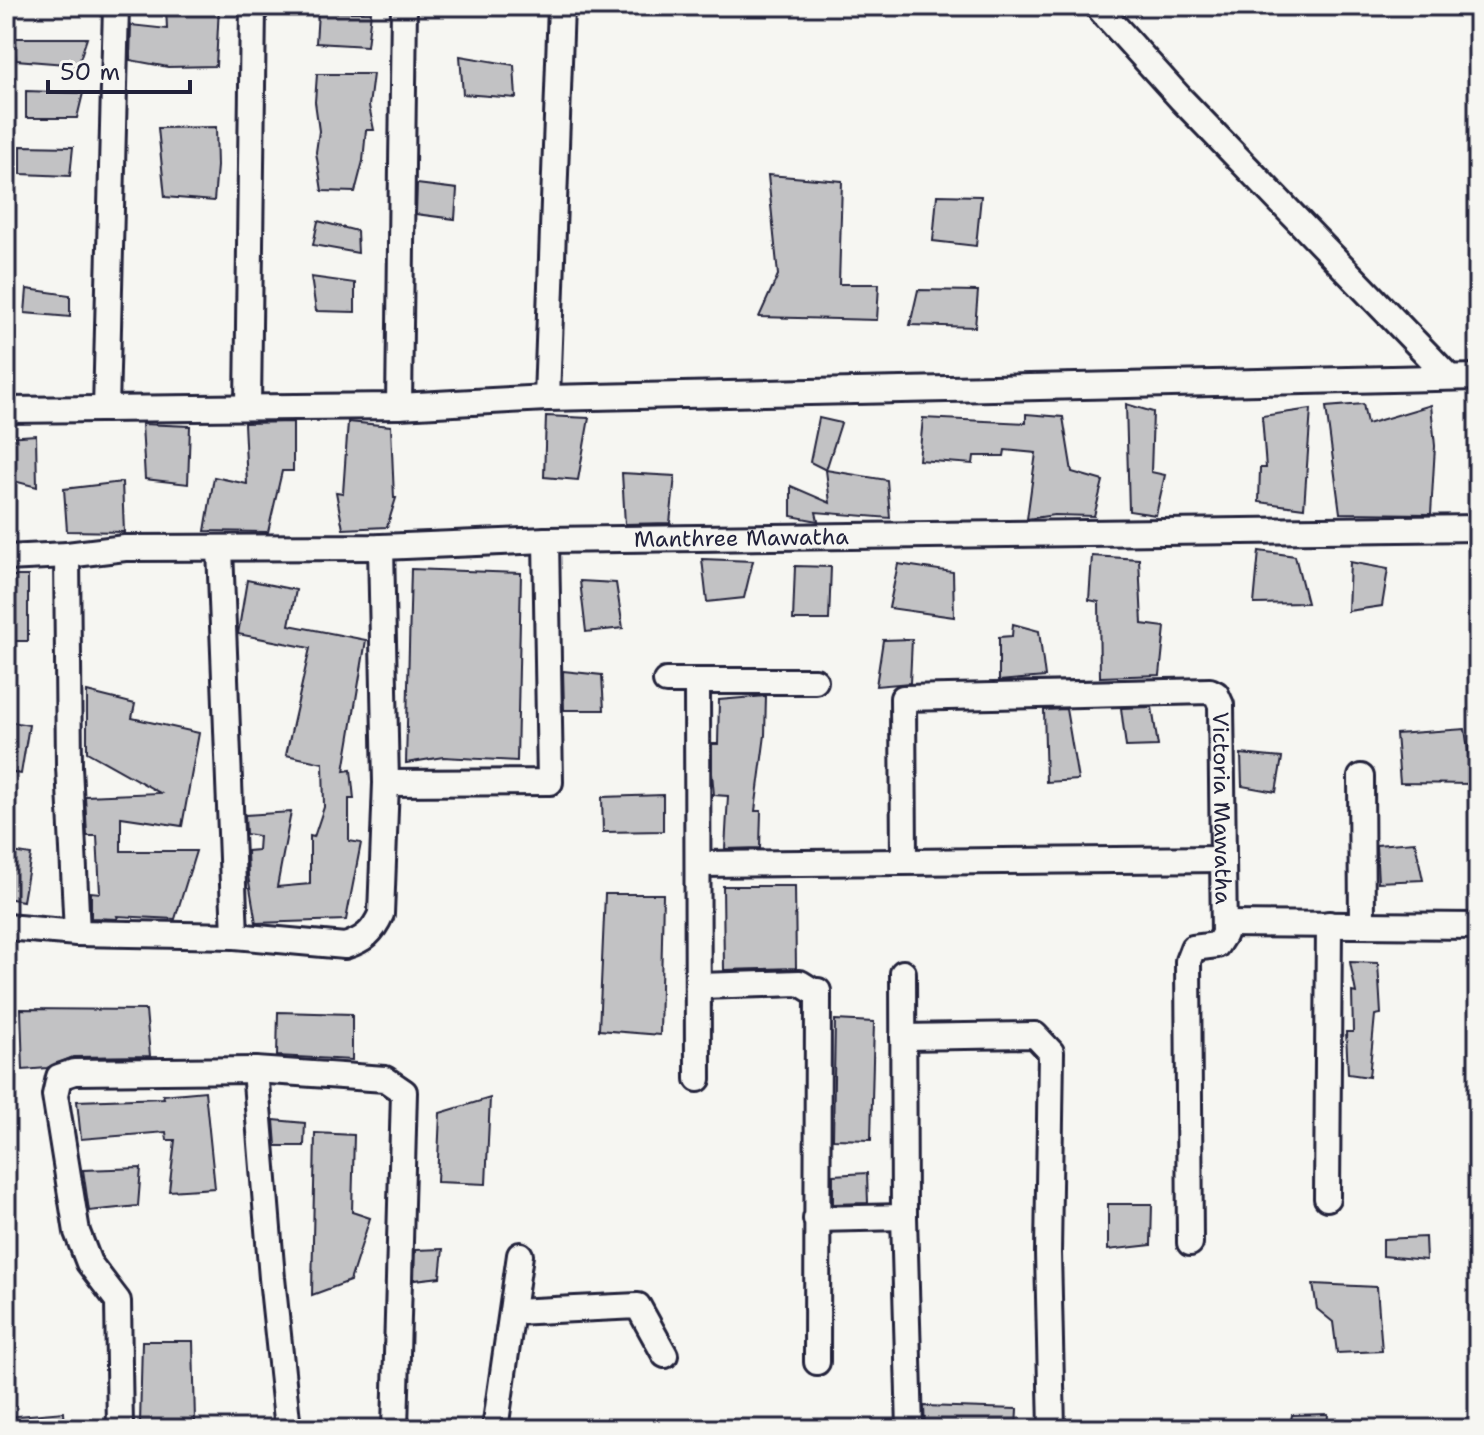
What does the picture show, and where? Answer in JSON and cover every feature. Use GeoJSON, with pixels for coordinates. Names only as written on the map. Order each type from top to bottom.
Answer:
{"type":"FeatureCollection","features":[{"type":"Feature","properties":{"kind":"street"},"geometry":{"type":"LineString","coordinates":[[106,409],[116,6]]}},
{"type":"Feature","properties":{"kind":"street"},"geometry":{"type":"LineString","coordinates":[[248,406],[253,6]]}},
{"type":"Feature","properties":{"kind":"street"},"geometry":{"type":"LineString","coordinates":[[399,406],[404,6]]}},
{"type":"Feature","properties":{"kind":"street"},"geometry":{"type":"LineString","coordinates":[[547,398],[561,6]]}},
{"type":"Feature","properties":{"kind":"street"},"geometry":{"type":"LineString","coordinates":[[1097,6],[1181,99],[1449,377]]}},
{"type":"Feature","properties":{"kind":"street"},"geometry":{"type":"LineString","coordinates":[[6,410],[399,406],[547,398],[1478,377]]}},
{"type":"Feature","properties":{"kind":"street","name":"Manthree Mawatha"},"geometry":{"type":"LineString","coordinates":[[6,558],[125,548],[381,547],[546,540],[1478,528]]}},
{"type":"Feature","properties":{"kind":"street"},"geometry":{"type":"LineString","coordinates":[[386,783],[550,782],[546,540]]}},
{"type":"Feature","properties":{"kind":"street"},"geometry":{"type":"LineString","coordinates":[[6,927],[77,933],[235,936],[345,946],[359,941],[373,930],[381,914],[386,783],[381,547]]}},
{"type":"Feature","properties":{"kind":"street"},"geometry":{"type":"LineString","coordinates":[[220,549],[235,936]]}},
{"type":"Feature","properties":{"kind":"street"},"geometry":{"type":"LineString","coordinates":[[67,555],[69,766],[77,933]]}},
{"type":"Feature","properties":{"kind":"street"},"geometry":{"type":"LineString","coordinates":[[666,681],[815,681]]}},
{"type":"Feature","properties":{"kind":"street"},"geometry":{"type":"LineString","coordinates":[[697,681],[698,1079]]}},
{"type":"Feature","properties":{"kind":"street","name":"Victoria Mawatha"},"geometry":{"type":"LineString","coordinates":[[904,861],[903,698],[1210,691],[1216,694],[1221,705],[1224,924]]}},
{"type":"Feature","properties":{"kind":"street"},"geometry":{"type":"LineString","coordinates":[[1361,777],[1362,924]]}},
{"type":"Feature","properties":{"kind":"street"},"geometry":{"type":"LineString","coordinates":[[698,864],[1223,859]]}},
{"type":"Feature","properties":{"kind":"street"},"geometry":{"type":"LineString","coordinates":[[1190,1243],[1188,961],[1193,948],[1217,945],[1224,934],[1224,924],[1478,926]]}},
{"type":"Feature","properties":{"kind":"street"},"geometry":{"type":"LineString","coordinates":[[1327,1198],[1329,924]]}},
{"type":"Feature","properties":{"kind":"street"},"geometry":{"type":"LineString","coordinates":[[903,973],[904,1217],[910,1429]]}},
{"type":"Feature","properties":{"kind":"street"},"geometry":{"type":"LineString","coordinates":[[699,986],[800,983],[818,991],[817,1362]]}},
{"type":"Feature","properties":{"kind":"street"},"geometry":{"type":"LineString","coordinates":[[903,1037],[1035,1035],[1051,1052],[1048,1253],[1052,1429]]}},
{"type":"Feature","properties":{"kind":"street"},"geometry":{"type":"LineString","coordinates":[[255,1070],[288,1429]]}},
{"type":"Feature","properties":{"kind":"street"},"geometry":{"type":"LineString","coordinates":[[120,1429],[118,1301],[89,1263],[77,1232],[55,1095],[59,1077],[74,1072],[255,1070],[385,1079],[404,1092],[395,1429]]}},
{"type":"Feature","properties":{"kind":"street"},"geometry":{"type":"LineString","coordinates":[[816,1219],[904,1217]]}},
{"type":"Feature","properties":{"kind":"street"},"geometry":{"type":"LineString","coordinates":[[495,1429],[520,1255]]}},
{"type":"Feature","properties":{"kind":"street"},"geometry":{"type":"LineString","coordinates":[[513,1312],[638,1306],[665,1355]]}},
{"type":"Feature","properties":{"kind":"building"},"geometry":{"type":"Polygon","coordinates":[[[166,6],[219,6],[216,66],[168,67],[130,60],[131,25],[167,29],[166,6]]]}},
{"type":"Feature","properties":{"kind":"building"},"geometry":{"type":"Polygon","coordinates":[[[318,12],[371,12],[367,46],[316,43],[318,12]]]}},
{"type":"Feature","properties":{"kind":"building"},"geometry":{"type":"Polygon","coordinates":[[[13,38],[87,38],[78,65],[16,60],[13,38]]]}},
{"type":"Feature","properties":{"kind":"building"},"geometry":{"type":"Polygon","coordinates":[[[460,56],[514,65],[516,98],[463,94],[460,56]]]}},
{"type":"Feature","properties":{"kind":"building"},"geometry":{"type":"Polygon","coordinates":[[[317,74],[373,74],[369,106],[374,130],[366,130],[363,161],[355,192],[322,191],[316,152],[319,131],[315,102],[317,74]]]}},
{"type":"Feature","properties":{"kind":"building"},"geometry":{"type":"Polygon","coordinates":[[[26,91],[83,93],[77,118],[26,118],[26,91]]]}},
{"type":"Feature","properties":{"kind":"building"},"geometry":{"type":"Polygon","coordinates":[[[216,127],[214,201],[165,197],[158,128],[216,127]]]}},
{"type":"Feature","properties":{"kind":"building"},"geometry":{"type":"Polygon","coordinates":[[[21,146],[73,147],[70,176],[21,174],[21,146]]]}},
{"type":"Feature","properties":{"kind":"building"},"geometry":{"type":"Polygon","coordinates":[[[768,175],[842,181],[839,284],[879,284],[877,320],[759,317],[778,275],[768,175]]]}},
{"type":"Feature","properties":{"kind":"building"},"geometry":{"type":"Polygon","coordinates":[[[417,184],[457,189],[455,219],[416,214],[417,184]]]}},
{"type":"Feature","properties":{"kind":"building"},"geometry":{"type":"Polygon","coordinates":[[[937,195],[981,196],[976,246],[933,241],[937,195]]]}},
{"type":"Feature","properties":{"kind":"building"},"geometry":{"type":"Polygon","coordinates":[[[318,221],[357,231],[358,253],[313,245],[318,221]]]}},
{"type":"Feature","properties":{"kind":"building"},"geometry":{"type":"Polygon","coordinates":[[[311,277],[355,283],[355,312],[316,311],[311,277]]]}},
{"type":"Feature","properties":{"kind":"building"},"geometry":{"type":"Polygon","coordinates":[[[27,289],[70,295],[70,317],[25,313],[27,289]]]}},
{"type":"Feature","properties":{"kind":"building"},"geometry":{"type":"Polygon","coordinates":[[[918,290],[978,291],[975,327],[910,325],[918,290]]]}},
{"type":"Feature","properties":{"kind":"building"},"geometry":{"type":"Polygon","coordinates":[[[1126,404],[1153,412],[1151,472],[1165,475],[1156,515],[1129,511],[1126,404]]]}},
{"type":"Feature","properties":{"kind":"building"},"geometry":{"type":"Polygon","coordinates":[[[1363,404],[1367,424],[1431,405],[1435,446],[1431,514],[1340,513],[1326,407],[1363,404]]]}},
{"type":"Feature","properties":{"kind":"building"},"geometry":{"type":"Polygon","coordinates":[[[1311,409],[1304,508],[1259,502],[1260,468],[1266,468],[1262,416],[1311,409]]]}},
{"type":"Feature","properties":{"kind":"building"},"geometry":{"type":"Polygon","coordinates":[[[1026,414],[1063,417],[1072,472],[1103,481],[1094,516],[1054,515],[1027,519],[1036,453],[1005,450],[1004,456],[974,456],[973,464],[919,460],[923,418],[1026,423],[1026,414]]]}},
{"type":"Feature","properties":{"kind":"building"},"geometry":{"type":"Polygon","coordinates":[[[546,416],[589,418],[578,480],[544,477],[546,416]]]}},
{"type":"Feature","properties":{"kind":"building"},"geometry":{"type":"Polygon","coordinates":[[[819,418],[841,423],[826,470],[810,462],[819,418]]]}},
{"type":"Feature","properties":{"kind":"building"},"geometry":{"type":"Polygon","coordinates":[[[293,422],[293,471],[282,471],[268,532],[205,531],[214,477],[247,484],[244,423],[293,422]]]}},
{"type":"Feature","properties":{"kind":"building"},"geometry":{"type":"Polygon","coordinates":[[[348,422],[391,426],[396,498],[387,527],[343,529],[336,492],[343,493],[348,422]]]}},
{"type":"Feature","properties":{"kind":"building"},"geometry":{"type":"Polygon","coordinates":[[[142,424],[190,426],[188,484],[145,479],[142,424]]]}},
{"type":"Feature","properties":{"kind":"building"},"geometry":{"type":"Polygon","coordinates":[[[36,435],[37,487],[6,479],[6,437],[36,435]]]}},
{"type":"Feature","properties":{"kind":"building"},"geometry":{"type":"Polygon","coordinates":[[[826,470],[887,480],[890,518],[816,512],[818,521],[791,516],[791,486],[830,503],[826,470]]]}},
{"type":"Feature","properties":{"kind":"building"},"geometry":{"type":"Polygon","coordinates":[[[622,473],[675,476],[670,523],[625,524],[622,473]]]}},
{"type":"Feature","properties":{"kind":"building"},"geometry":{"type":"Polygon","coordinates":[[[122,482],[124,532],[67,531],[64,489],[122,482]]]}},
{"type":"Feature","properties":{"kind":"building"},"geometry":{"type":"Polygon","coordinates":[[[1259,551],[1295,556],[1307,603],[1254,604],[1259,551]]]}},
{"type":"Feature","properties":{"kind":"building"},"geometry":{"type":"Polygon","coordinates":[[[1092,556],[1139,559],[1142,624],[1165,627],[1160,675],[1100,677],[1099,602],[1089,600],[1092,556]]]}},
{"type":"Feature","properties":{"kind":"building"},"geometry":{"type":"Polygon","coordinates":[[[702,559],[753,561],[744,598],[707,602],[702,559]]]}},
{"type":"Feature","properties":{"kind":"building"},"geometry":{"type":"Polygon","coordinates":[[[1350,562],[1388,569],[1382,606],[1348,611],[1350,562]]]}},
{"type":"Feature","properties":{"kind":"building"},"geometry":{"type":"Polygon","coordinates":[[[898,564],[953,572],[954,617],[889,608],[898,564]]]}},
{"type":"Feature","properties":{"kind":"building"},"geometry":{"type":"Polygon","coordinates":[[[795,566],[831,567],[829,620],[793,620],[795,566]]]}},
{"type":"Feature","properties":{"kind":"building"},"geometry":{"type":"Polygon","coordinates":[[[411,569],[521,573],[517,761],[443,757],[406,763],[411,569]]]}},
{"type":"Feature","properties":{"kind":"building"},"geometry":{"type":"Polygon","coordinates":[[[6,576],[28,576],[28,641],[6,641],[6,576]]]}},
{"type":"Feature","properties":{"kind":"building"},"geometry":{"type":"Polygon","coordinates":[[[247,580],[296,590],[289,625],[366,640],[344,771],[351,770],[354,799],[349,799],[349,841],[361,843],[346,920],[256,923],[247,851],[258,850],[259,836],[246,834],[245,815],[291,812],[277,887],[310,884],[310,836],[314,837],[324,807],[323,763],[286,755],[310,648],[238,634],[247,580]]]}},
{"type":"Feature","properties":{"kind":"building"},"geometry":{"type":"Polygon","coordinates":[[[580,581],[616,583],[623,628],[586,632],[580,581]]]}},
{"type":"Feature","properties":{"kind":"building"},"geometry":{"type":"Polygon","coordinates":[[[1013,624],[1039,631],[1045,677],[999,681],[999,637],[1012,636],[1013,624]]]}},
{"type":"Feature","properties":{"kind":"building"},"geometry":{"type":"Polygon","coordinates":[[[912,639],[910,683],[876,686],[883,640],[912,639]]]}},
{"type":"Feature","properties":{"kind":"building"},"geometry":{"type":"Polygon","coordinates":[[[563,671],[602,675],[604,710],[564,710],[563,671]]]}},
{"type":"Feature","properties":{"kind":"building"},"geometry":{"type":"Polygon","coordinates":[[[87,692],[135,704],[132,718],[199,733],[182,826],[121,817],[121,851],[196,851],[175,919],[91,918],[91,892],[100,893],[97,836],[87,836],[85,796],[160,793],[87,752],[87,692]]]}},
{"type":"Feature","properties":{"kind":"building"},"geometry":{"type":"Polygon","coordinates":[[[766,696],[765,735],[755,811],[761,811],[760,848],[725,849],[728,796],[714,795],[712,773],[712,744],[718,744],[719,700],[766,696]]]}},
{"type":"Feature","properties":{"kind":"building"},"geometry":{"type":"Polygon","coordinates":[[[1152,707],[1158,746],[1126,747],[1121,708],[1152,707]]]}},
{"type":"Feature","properties":{"kind":"building"},"geometry":{"type":"Polygon","coordinates":[[[1066,709],[1078,780],[1046,782],[1044,710],[1066,709]]]}},
{"type":"Feature","properties":{"kind":"building"},"geometry":{"type":"Polygon","coordinates":[[[6,721],[29,725],[21,774],[6,772],[6,721]]]}},
{"type":"Feature","properties":{"kind":"building"},"geometry":{"type":"Polygon","coordinates":[[[1465,729],[1473,784],[1400,783],[1396,734],[1465,729]]]}},
{"type":"Feature","properties":{"kind":"building"},"geometry":{"type":"Polygon","coordinates":[[[1241,754],[1282,758],[1276,792],[1242,786],[1241,754]]]}},
{"type":"Feature","properties":{"kind":"building"},"geometry":{"type":"Polygon","coordinates":[[[663,795],[663,831],[603,832],[602,797],[663,795]]]}},
{"type":"Feature","properties":{"kind":"building"},"geometry":{"type":"Polygon","coordinates":[[[1415,842],[1423,880],[1378,882],[1376,845],[1415,842]]]}},
{"type":"Feature","properties":{"kind":"building"},"geometry":{"type":"Polygon","coordinates":[[[6,851],[31,855],[23,901],[6,898],[6,851]]]}},
{"type":"Feature","properties":{"kind":"building"},"geometry":{"type":"Polygon","coordinates":[[[723,886],[795,886],[796,968],[724,970],[723,886]]]}},
{"type":"Feature","properties":{"kind":"building"},"geometry":{"type":"Polygon","coordinates":[[[605,894],[663,894],[660,1035],[599,1030],[605,894]]]}},
{"type":"Feature","properties":{"kind":"building"},"geometry":{"type":"Polygon","coordinates":[[[1350,962],[1378,963],[1381,1014],[1375,1015],[1369,1077],[1348,1074],[1346,1032],[1353,1032],[1352,992],[1356,993],[1350,962]]]}},
{"type":"Feature","properties":{"kind":"building"},"geometry":{"type":"Polygon","coordinates":[[[21,1009],[146,1010],[150,1056],[73,1057],[47,1068],[23,1070],[21,1009]]]}},
{"type":"Feature","properties":{"kind":"building"},"geometry":{"type":"Polygon","coordinates":[[[278,1012],[352,1014],[352,1060],[277,1056],[278,1012]]]}},
{"type":"Feature","properties":{"kind":"building"},"geometry":{"type":"Polygon","coordinates":[[[835,1020],[874,1022],[871,1140],[833,1139],[835,1020]]]}},
{"type":"Feature","properties":{"kind":"building"},"geometry":{"type":"Polygon","coordinates":[[[205,1091],[215,1188],[169,1191],[175,1140],[167,1140],[166,1132],[81,1139],[77,1101],[164,1098],[163,1095],[205,1091]]]}},
{"type":"Feature","properties":{"kind":"building"},"geometry":{"type":"Polygon","coordinates":[[[490,1098],[486,1184],[437,1182],[440,1113],[490,1098]]]}},
{"type":"Feature","properties":{"kind":"building"},"geometry":{"type":"Polygon","coordinates":[[[274,1120],[305,1123],[304,1146],[276,1146],[274,1120]]]}},
{"type":"Feature","properties":{"kind":"building"},"geometry":{"type":"Polygon","coordinates":[[[315,1133],[354,1135],[352,1212],[370,1218],[350,1281],[312,1295],[315,1133]]]}},
{"type":"Feature","properties":{"kind":"building"},"geometry":{"type":"Polygon","coordinates":[[[141,1168],[138,1206],[89,1211],[83,1170],[141,1168]]]}},
{"type":"Feature","properties":{"kind":"building"},"geometry":{"type":"Polygon","coordinates":[[[867,1173],[868,1203],[833,1204],[833,1175],[867,1173]]]}},
{"type":"Feature","properties":{"kind":"building"},"geometry":{"type":"Polygon","coordinates":[[[1108,1204],[1152,1204],[1151,1245],[1108,1250],[1108,1204]]]}},
{"type":"Feature","properties":{"kind":"building"},"geometry":{"type":"Polygon","coordinates":[[[1425,1237],[1426,1260],[1383,1256],[1383,1239],[1425,1237]]]}},
{"type":"Feature","properties":{"kind":"building"},"geometry":{"type":"Polygon","coordinates":[[[443,1249],[440,1277],[414,1280],[415,1250],[443,1249]]]}},
{"type":"Feature","properties":{"kind":"building"},"geometry":{"type":"Polygon","coordinates":[[[1313,1284],[1377,1287],[1382,1351],[1337,1353],[1333,1322],[1317,1309],[1313,1284]]]}},
{"type":"Feature","properties":{"kind":"building"},"geometry":{"type":"Polygon","coordinates":[[[142,1341],[193,1341],[195,1421],[140,1425],[142,1341]]]}},
{"type":"Feature","properties":{"kind":"building"},"geometry":{"type":"Polygon","coordinates":[[[924,1406],[1017,1409],[1016,1429],[925,1429],[924,1406]]]}},
{"type":"Feature","properties":{"kind":"building"},"geometry":{"type":"Polygon","coordinates":[[[64,1412],[65,1429],[6,1429],[6,1417],[64,1412]]]}},
{"type":"Feature","properties":{"kind":"building"},"geometry":{"type":"Polygon","coordinates":[[[1328,1414],[1327,1429],[1289,1429],[1292,1415],[1328,1414]]]}}]}
